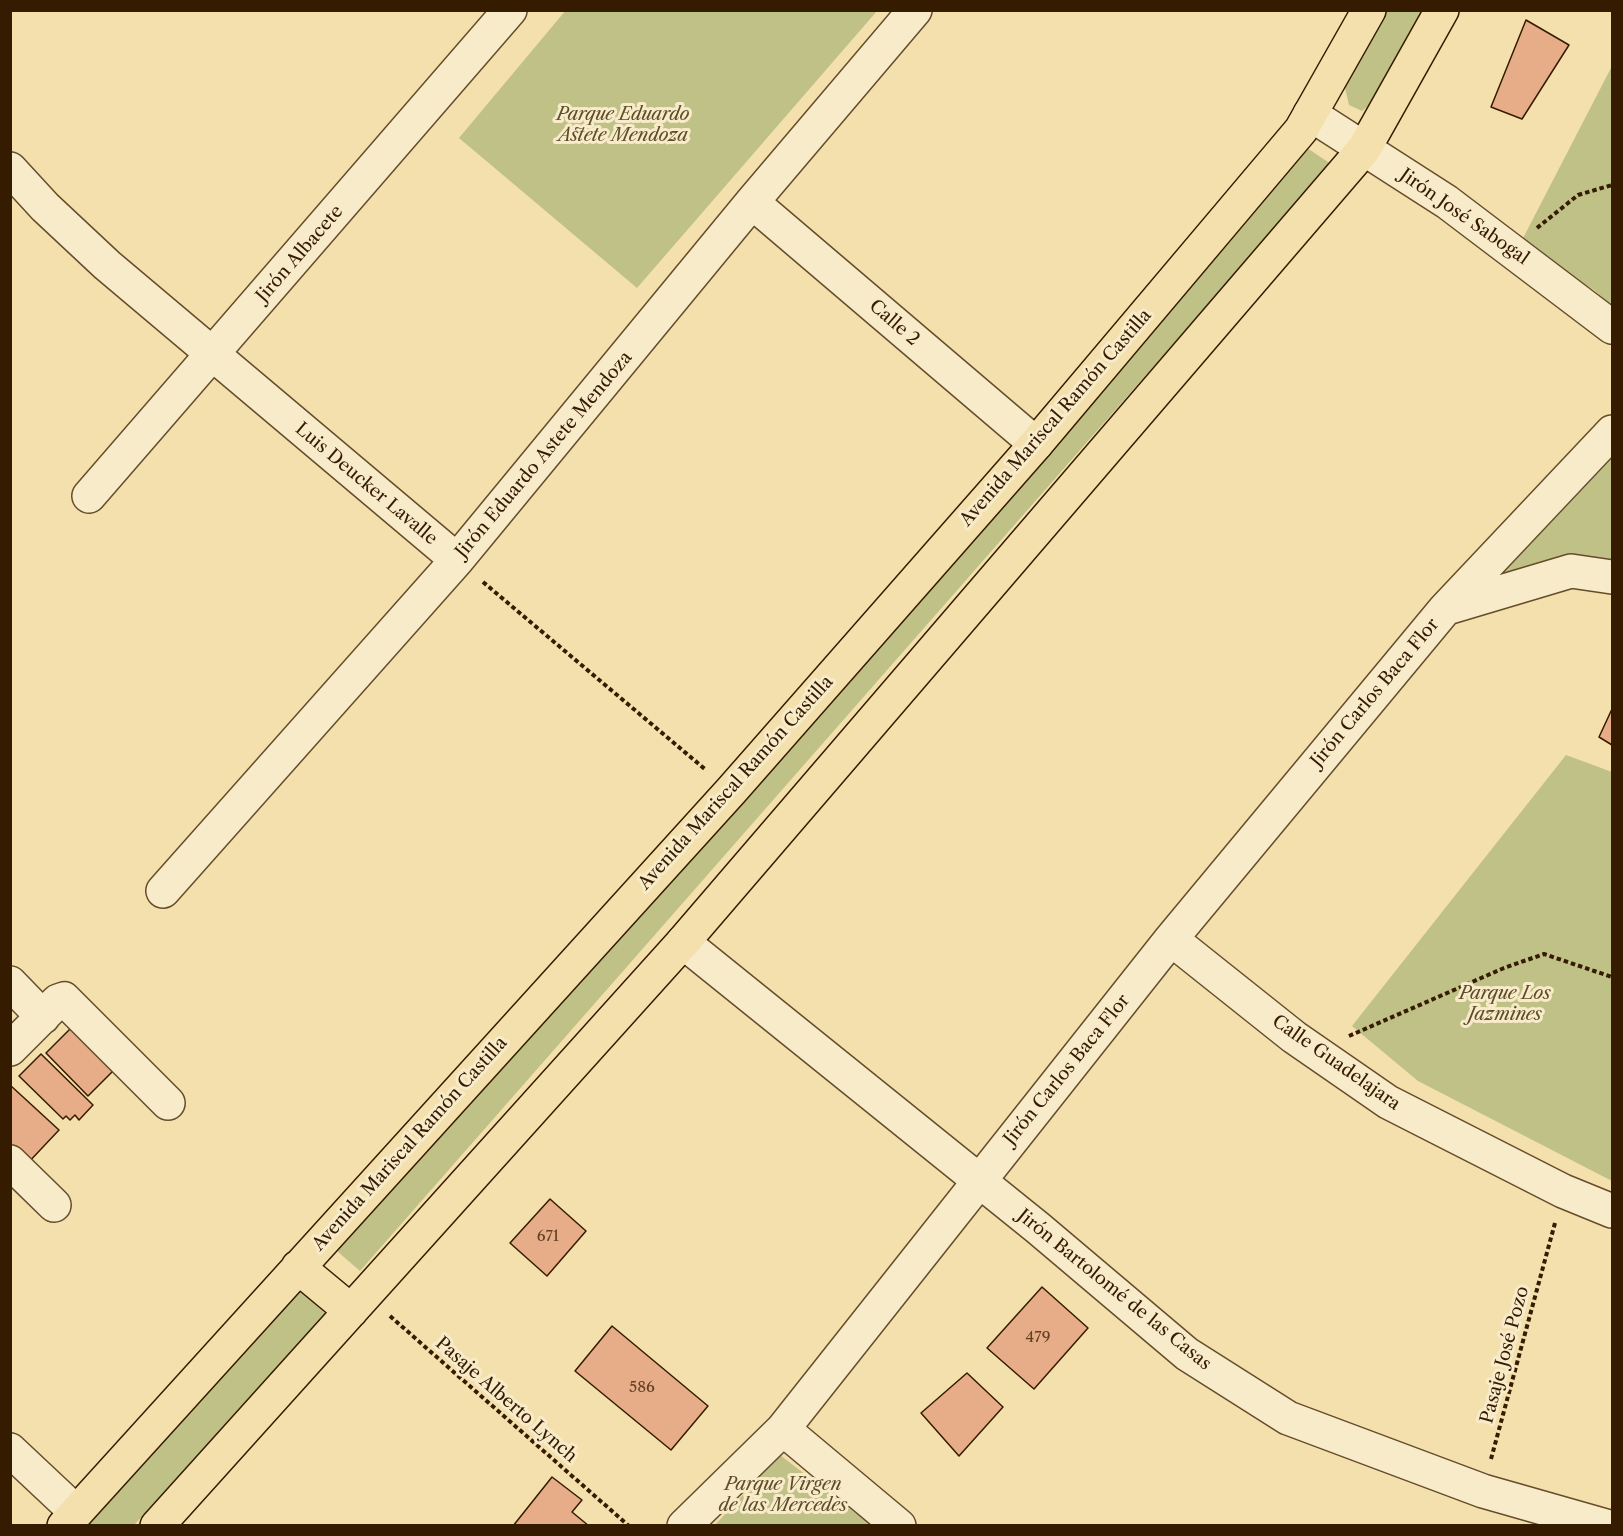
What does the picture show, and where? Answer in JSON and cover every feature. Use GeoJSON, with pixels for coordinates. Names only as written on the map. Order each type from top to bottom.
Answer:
{"type":"FeatureCollection","features":[{"type":"Feature","properties":{"kind":"main road","name":"Avenida Mariscal Ramón Castilla"},"geometry":{"type":"LineString","coordinates":[[70,1519],[731,791],[1036,444],[1301,130],[1369,10]]}},
{"type":"Feature","properties":{"kind":"main road"},"geometry":{"type":"LineString","coordinates":[[157,1526],[683,942],[1364,149],[1442,10]]}},
{"type":"Feature","properties":{"kind":"main road"},"geometry":{"type":"LineString","coordinates":[[298,1267],[358,1303]]}},
{"type":"Feature","properties":{"kind":"street","name":"Jirón Albacete"},"geometry":{"type":"LineString","coordinates":[[89,496],[510,10]]}},
{"type":"Feature","properties":{"kind":"street","name":"Jirón Eduardo Astete Mendoza"},"geometry":{"type":"LineString","coordinates":[[163,891],[457,560],[752,202],[915,10]]}},
{"type":"Feature","properties":{"kind":"street","name":"Jirón José Sabogal"},"geometry":{"type":"LineString","coordinates":[[1310,114],[1447,202],[1612,327]]}},
{"type":"Feature","properties":{"kind":"street","name":"Luis Deucker Lavalle"},"geometry":{"type":"LineString","coordinates":[[10,169],[75,236],[212,356],[457,560]]}},
{"type":"Feature","properties":{"kind":"street","name":"Calle 2"},"geometry":{"type":"LineString","coordinates":[[752,202],[1036,444]]}},
{"type":"Feature","properties":{"kind":"street","name":"Jirón Carlos Baca Flor"},"geometry":{"type":"LineString","coordinates":[[684,1526],[783,1429],[1171,939],[1445,609],[1612,432]]}},
{"type":"Feature","properties":{"kind":"street","name":"Jirón Carlos Baca Flor"},"geometry":{"type":"LineString","coordinates":[[1445,609],[1571,571],[1612,577]]}},
{"type":"Feature","properties":{"kind":"street","name":"Calle Guadelajara"},"geometry":{"type":"LineString","coordinates":[[1171,939],[1315,1052],[1388,1102],[1563,1191],[1612,1211]]}},
{"type":"Feature","properties":{"kind":"street","name":"Jirón Bartolomé de las Casas"},"geometry":{"type":"LineString","coordinates":[[683,942],[979,1181],[1187,1354],[1288,1418],[1483,1491],[1606,1526]]}},
{"type":"Feature","properties":{"kind":"street"},"geometry":{"type":"LineString","coordinates":[[10,983],[56,1010],[168,1103]]}},
{"type":"Feature","properties":{"kind":"street"},"geometry":{"type":"LineString","coordinates":[[10,1049],[56,1010]]}},
{"type":"Feature","properties":{"kind":"street"},"geometry":{"type":"LineString","coordinates":[[10,1162],[54,1205]]}},
{"type":"Feature","properties":{"kind":"street"},"geometry":{"type":"LineString","coordinates":[[783,1429],[899,1526]]}},
{"type":"Feature","properties":{"kind":"street"},"geometry":{"type":"LineString","coordinates":[[10,1450],[70,1519]]}},
{"type":"Feature","properties":{"kind":"path"},"geometry":{"type":"LineString","coordinates":[[1510,249],[1578,195],[1612,185]]}},
{"type":"Feature","properties":{"kind":"path"},"geometry":{"type":"LineString","coordinates":[[457,560],[731,791]]}},
{"type":"Feature","properties":{"kind":"path"},"geometry":{"type":"LineString","coordinates":[[1315,1052],[1415,1005],[1544,954],[1612,977]]}},
{"type":"Feature","properties":{"kind":"path","name":"Pasaje José Pozo"},"geometry":{"type":"LineString","coordinates":[[1483,1491],[1563,1191]]}},
{"type":"Feature","properties":{"kind":"path","name":"Pasaje Alberto Lynch"},"geometry":{"type":"LineString","coordinates":[[358,1303],[629,1526]]}},
{"type":"Feature","properties":{"kind":"green space","name":"Parque Eduardo Astete Mendoza"},"geometry":{"type":"Polygon","coordinates":[[[566,10],[877,11],[637,288],[459,138],[566,10]]]}},
{"type":"Feature","properties":{"kind":"green space"},"geometry":{"type":"Polygon","coordinates":[[[1383,11],[1421,11],[1372,103],[1362,111],[1349,105],[1344,84],[1383,11]]]}},
{"type":"Feature","properties":{"kind":"green space"},"geometry":{"type":"Polygon","coordinates":[[[1612,66],[1612,306],[1594,290],[1520,244],[1612,66]]]}},
{"type":"Feature","properties":{"kind":"green space"},"geometry":{"type":"Polygon","coordinates":[[[1304,146],[1331,164],[360,1271],[337,1251],[1304,146]]]}},
{"type":"Feature","properties":{"kind":"green space"},"geometry":{"type":"Polygon","coordinates":[[[1612,445],[1612,564],[1475,593],[1612,445]]]}},
{"type":"Feature","properties":{"kind":"green space","name":"Parque Los Jazmines"},"geometry":{"type":"Polygon","coordinates":[[[1566,755],[1612,772],[1612,1181],[1418,1081],[1352,1026],[1566,755]]]}},
{"type":"Feature","properties":{"kind":"green space"},"geometry":{"type":"Polygon","coordinates":[[[298,1288],[327,1315],[134,1525],[79,1526],[298,1288]]]}},
{"type":"Feature","properties":{"kind":"green space","name":"Parque Virgen de las Mercedes"},"geometry":{"type":"Polygon","coordinates":[[[780,1455],[871,1525],[715,1525],[780,1455]]]}},
{"type":"Feature","properties":{"kind":"building"},"geometry":{"type":"Polygon","coordinates":[[[1526,20],[1569,45],[1522,119],[1491,107],[1526,20]]]}},
{"type":"Feature","properties":{"kind":"building"},"geometry":{"type":"Polygon","coordinates":[[[1612,709],[1612,745],[1599,737],[1612,709]]]}},
{"type":"Feature","properties":{"kind":"building"},"geometry":{"type":"Polygon","coordinates":[[[76,1023],[118,1066],[88,1096],[46,1053],[76,1023]]]}},
{"type":"Feature","properties":{"kind":"building"},"geometry":{"type":"Polygon","coordinates":[[[41,1054],[93,1105],[79,1120],[75,1115],[70,1120],[66,1116],[63,1119],[19,1076],[41,1054]]]}},
{"type":"Feature","properties":{"kind":"building"},"geometry":{"type":"Polygon","coordinates":[[[10,1085],[59,1130],[26,1165],[10,1150],[10,1085]]]}},
{"type":"Feature","properties":{"kind":"building"},"geometry":{"type":"Polygon","coordinates":[[[550,1199],[586,1231],[547,1276],[510,1243],[550,1199]]]}},
{"type":"Feature","properties":{"kind":"building"},"geometry":{"type":"Polygon","coordinates":[[[1042,1287],[1088,1328],[1034,1389],[987,1348],[1042,1287]]]}},
{"type":"Feature","properties":{"kind":"building"},"geometry":{"type":"Polygon","coordinates":[[[612,1326],[708,1406],[671,1450],[575,1371],[612,1326]]]}},
{"type":"Feature","properties":{"kind":"building"},"geometry":{"type":"Polygon","coordinates":[[[967,1373],[1003,1407],[959,1456],[921,1413],[967,1373]]]}},
{"type":"Feature","properties":{"kind":"building"},"geometry":{"type":"Polygon","coordinates":[[[552,1477],[582,1500],[572,1512],[589,1526],[513,1526],[552,1477]]]}}]}
